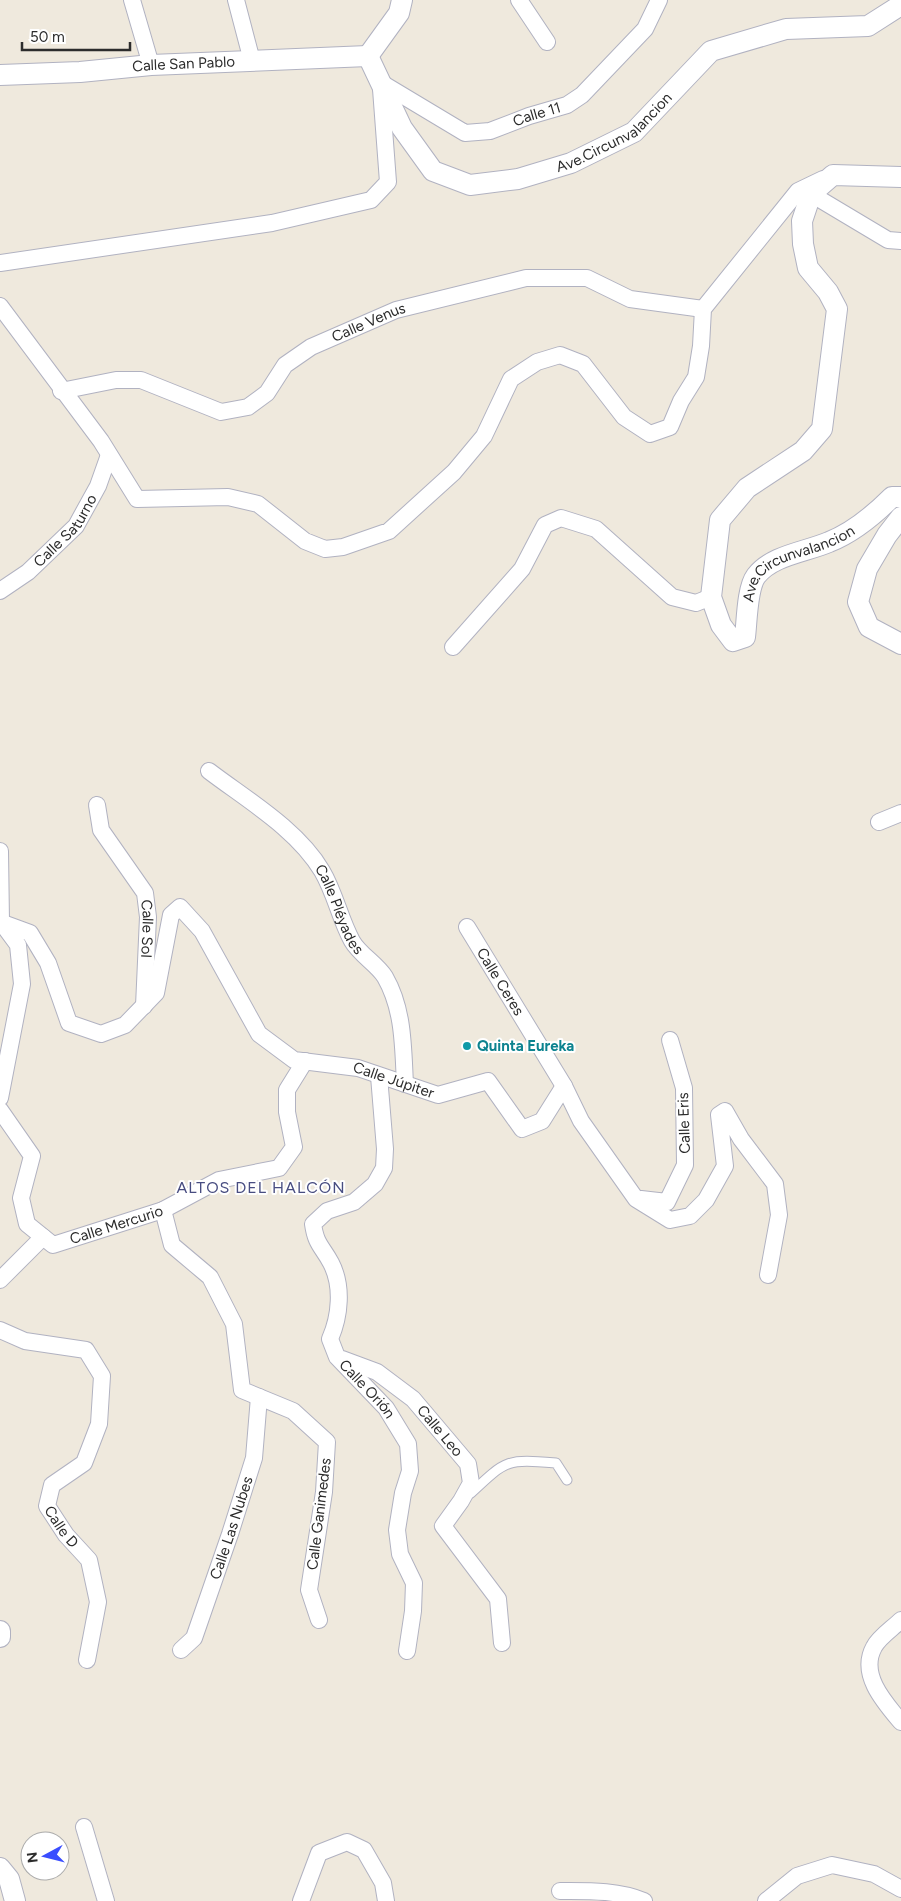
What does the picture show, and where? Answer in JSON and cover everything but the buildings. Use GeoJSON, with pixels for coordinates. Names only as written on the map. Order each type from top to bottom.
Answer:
{"type":"FeatureCollection","features":[{"type":"Feature","properties":{"kind":"street"},"geometry":{"type":"LineString","coordinates":[[132,0],[150,65]]}},
{"type":"Feature","properties":{"kind":"street"},"geometry":{"type":"LineString","coordinates":[[236,0],[252,61]]}},
{"type":"Feature","properties":{"kind":"street"},"geometry":{"type":"LineString","coordinates":[[368,56],[399,13],[402,0]]}},
{"type":"Feature","properties":{"kind":"street"},"geometry":{"type":"LineString","coordinates":[[519,0],[546,42]]}},
{"type":"Feature","properties":{"kind":"street","name":"Calle 11"},"geometry":{"type":"LineString","coordinates":[[380,82],[465,133],[490,131],[529,116],[568,105],[582,94],[645,29],[659,0]]}},
{"type":"Feature","properties":{"kind":"street","name":"Ave.Circunvalancion"},"geometry":{"type":"LineString","coordinates":[[368,56],[402,128],[433,171],[470,185],[518,179],[571,163],[634,132],[711,51],[786,29],[868,26],[901,5]]}},
{"type":"Feature","properties":{"kind":"street","name":"Calle San Pablo"},"geometry":{"type":"LineString","coordinates":[[0,75],[80,72],[150,65],[368,56]]}},
{"type":"Feature","properties":{"kind":"street"},"geometry":{"type":"LineString","coordinates":[[0,263],[272,223],[371,200],[388,182],[380,82]]}},
{"type":"Feature","properties":{"kind":"street"},"geometry":{"type":"LineString","coordinates":[[0,306],[109,455],[137,499],[228,497],[258,504],[304,542],[325,549],[343,547],[389,531],[454,472],[484,436],[511,379],[537,362],[560,355],[583,364],[624,417],[650,434],[670,427],[681,401],[696,376],[701,346],[703,309],[798,191],[833,175],[901,177]]}},
{"type":"Feature","properties":{"kind":"street"},"geometry":{"type":"LineString","coordinates":[[833,175],[811,194],[888,240],[901,241]]}},
{"type":"Feature","properties":{"kind":"street","name":"Ave.Circunvalancion"},"geometry":{"type":"LineString","coordinates":[[811,194],[802,220],[803,244],[808,268],[828,292],[837,309],[822,429],[803,451],[747,488],[720,520],[711,597],[721,625],[732,641],[745,637],[748,606],[756,576],[775,561],[831,542],[875,513],[892,497],[901,497]]}},
{"type":"Feature","properties":{"kind":"street","name":"Calle Venus"},"geometry":{"type":"LineString","coordinates":[[62,391],[116,380],[141,380],[221,412],[248,407],[267,393],[284,365],[311,347],[396,310],[526,278],[587,278],[630,299],[703,309]]}},
{"type":"Feature","properties":{"kind":"street","name":"Calle Saturno"},"geometry":{"type":"LineString","coordinates":[[0,592],[28,572],[76,526],[98,486],[109,455]]}},
{"type":"Feature","properties":{"kind":"street","name":"Ave.Circunvalancion"},"geometry":{"type":"LineString","coordinates":[[901,517],[887,535],[867,569],[858,602],[869,626],[901,644]]}},
{"type":"Feature","properties":{"kind":"street"},"geometry":{"type":"LineString","coordinates":[[453,647],[522,569],[545,524],[561,518],[596,529],[672,597],[696,603],[711,597]]}},
{"type":"Feature","properties":{"kind":"street","name":"Calle Pléyades"},"geometry":{"type":"LineString","coordinates":[[209,771],[279,825],[307,851],[322,872],[353,942],[384,976],[394,995],[402,1025],[405,1084]]}},
{"type":"Feature","properties":{"kind":"street","name":"Calle Sol"},"geometry":{"type":"LineString","coordinates":[[98,805],[100,830],[144,893],[148,917],[144,1006]]}},
{"type":"Feature","properties":{"kind":"street"},"geometry":{"type":"LineString","coordinates":[[879,822],[901,813]]}},
{"type":"Feature","properties":{"kind":"street"},"geometry":{"type":"LineString","coordinates":[[0,851],[1,922],[18,945],[22,984],[0,1098]]}},
{"type":"Feature","properties":{"kind":"street","name":"Calle Júpiter"},"geometry":{"type":"LineString","coordinates":[[1,922],[30,933],[48,963],[69,1023],[101,1034],[125,1025],[156,993],[171,915],[180,907],[202,931],[259,1034],[294,1060],[358,1068],[438,1095],[488,1081],[522,1129],[542,1121],[564,1086]]}},
{"type":"Feature","properties":{"kind":"street","name":"Calle Ceres"},"geometry":{"type":"LineString","coordinates":[[467,927],[564,1086]]}},
{"type":"Feature","properties":{"kind":"street","name":"Calle Eris"},"geometry":{"type":"LineString","coordinates":[[636,1199],[667,1202],[685,1165],[684,1088],[670,1040]]}},
{"type":"Feature","properties":{"kind":"street","name":"Calle Mercurio"},"geometry":{"type":"LineString","coordinates":[[43,1237],[53,1245],[163,1210],[219,1180],[279,1168],[294,1147],[288,1112],[287,1090],[304,1061]]}},
{"type":"Feature","properties":{"kind":"street","name":"Calle Orión"},"geometry":{"type":"LineString","coordinates":[[380,1076],[385,1149],[384,1168],[375,1184],[354,1202],[327,1211],[313,1224],[315,1240],[331,1262],[340,1284],[336,1325],[330,1339],[337,1357],[386,1408],[408,1444],[410,1471],[403,1493],[397,1530],[400,1554],[414,1583],[413,1612],[407,1651]]}},
{"type":"Feature","properties":{"kind":"street"},"geometry":{"type":"LineString","coordinates":[[564,1086],[580,1121],[636,1199],[670,1220],[690,1216],[706,1200],[725,1166],[719,1115],[725,1111],[741,1139],[775,1184],[779,1214],[768,1275]]}},
{"type":"Feature","properties":{"kind":"street"},"geometry":{"type":"LineString","coordinates":[[0,1110],[32,1156],[21,1198],[26,1224],[43,1237],[0,1280]]}},
{"type":"Feature","properties":{"kind":"street","name":"Calle Ganimedes"},"geometry":{"type":"LineString","coordinates":[[163,1210],[172,1245],[210,1277],[234,1324],[242,1390],[292,1411],[327,1442],[324,1492],[309,1590],[320,1620]]}},
{"type":"Feature","properties":{"kind":"street","name":"Calle D"},"geometry":{"type":"LineString","coordinates":[[0,1330],[25,1341],[86,1350],[102,1376],[99,1424],[84,1463],[52,1485],[47,1506],[66,1535],[89,1560],[98,1602],[88,1660]]}},
{"type":"Feature","properties":{"kind":"street","name":"Calle Leo"},"geometry":{"type":"LineString","coordinates":[[337,1357],[376,1372],[413,1399],[468,1464],[471,1483],[443,1526],[498,1599],[502,1643]]}},
{"type":"Feature","properties":{"kind":"street","name":"Calle Las Nubes"},"geometry":{"type":"LineString","coordinates":[[181,1650],[194,1638],[236,1517],[254,1458],[259,1397]]}},
{"type":"Feature","properties":{"kind":"street"},"geometry":{"type":"LineString","coordinates":[[901,1620],[874,1646],[868,1662],[878,1695],[901,1722]]}},
{"type":"Feature","properties":{"kind":"street"},"geometry":{"type":"LineString","coordinates":[[0,1631],[0,1637]]}},
{"type":"Feature","properties":{"kind":"street"},"geometry":{"type":"LineString","coordinates":[[84,1827],[106,1901]]}},
{"type":"Feature","properties":{"kind":"street"},"geometry":{"type":"LineString","coordinates":[[301,1901],[319,1853],[347,1842],[364,1850],[383,1883],[386,1901]]}},
{"type":"Feature","properties":{"kind":"street"},"geometry":{"type":"LineString","coordinates":[[766,1901],[797,1876],[832,1865],[874,1874],[901,1889]]}},
{"type":"Feature","properties":{"kind":"street"},"geometry":{"type":"LineString","coordinates":[[0,1868],[9,1879],[15,1901]]}},
{"type":"Feature","properties":{"kind":"street"},"geometry":{"type":"LineString","coordinates":[[560,1891],[596,1891],[633,1896],[644,1901]]}},
{"type":"Feature","properties":{"kind":"lane"},"geometry":{"type":"LineString","coordinates":[[461,1501],[499,1467],[517,1460],[556,1462],[567,1480]]}},
{"type":"Feature","properties":{"kind":"place","name":"Quinta Eureka"},"geometry":{"type":"Point","coordinates":[467,1046]}},
{"type":"Feature","properties":{"kind":"district","name":"ALTOS DEL HALCÓN"},"geometry":{"type":"Point","coordinates":[261,1187]}}]}
